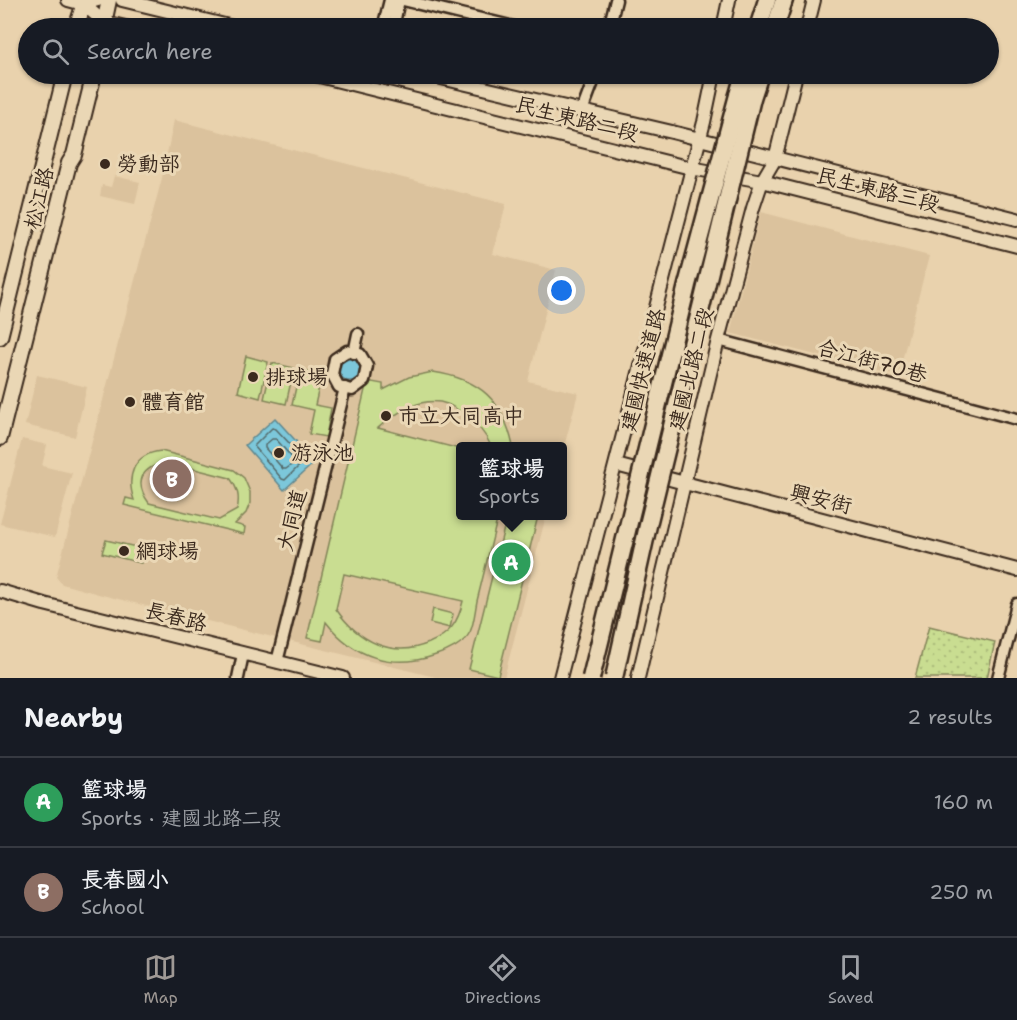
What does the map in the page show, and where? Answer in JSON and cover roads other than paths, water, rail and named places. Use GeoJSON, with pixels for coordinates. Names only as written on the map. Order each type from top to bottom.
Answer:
{"type":"FeatureCollection","features":[{"type":"Feature","properties":{"kind":"highway"},"geometry":{"type":"LineString","coordinates":[[752,18],[755,0]]}},
{"type":"Feature","properties":{"kind":"highway"},"geometry":{"type":"LineString","coordinates":[[761,18],[767,0]]}},
{"type":"Feature","properties":{"kind":"highway"},"geometry":{"type":"LineString","coordinates":[[772,18],[777,0]]}},
{"type":"Feature","properties":{"kind":"highway"},"geometry":{"type":"LineString","coordinates":[[778,18],[784,0]]}},
{"type":"Feature","properties":{"kind":"highway"},"geometry":{"type":"LineString","coordinates":[[744,84],[745,96]]}},
{"type":"Feature","properties":{"kind":"highway","name":"建國快速道路"},"geometry":{"type":"LineString","coordinates":[[591,678],[684,296],[745,96],[753,84]]}},
{"type":"Feature","properties":{"kind":"highway","name":"建國快速道路"},"geometry":{"type":"LineString","coordinates":[[614,678],[745,96]]}},
{"type":"Feature","properties":{"kind":"main road"},"geometry":{"type":"LineString","coordinates":[[105,18],[109,0]]}},
{"type":"Feature","properties":{"kind":"main road"},"geometry":{"type":"LineString","coordinates":[[79,18],[84,2]]}},
{"type":"Feature","properties":{"kind":"main road","name":"松江路"},"geometry":{"type":"LineString","coordinates":[[0,337],[63,84]]}},
{"type":"Feature","properties":{"kind":"main road","name":"松江路"},"geometry":{"type":"LineString","coordinates":[[0,438],[69,163],[74,155],[92,84]]}},
{"type":"Feature","properties":{"kind":"street"},"geometry":{"type":"LineString","coordinates":[[68,0],[84,2],[98,0]]}},
{"type":"Feature","properties":{"kind":"street"},"geometry":{"type":"LineString","coordinates":[[123,0],[196,18]]}},
{"type":"Feature","properties":{"kind":"street"},"geometry":{"type":"LineString","coordinates":[[386,18],[390,0]]}},
{"type":"Feature","properties":{"kind":"street"},"geometry":{"type":"LineString","coordinates":[[396,18],[401,0],[476,18]]}},
{"type":"Feature","properties":{"kind":"street"},"geometry":{"type":"LineString","coordinates":[[612,18],[616,0]]}},
{"type":"Feature","properties":{"kind":"street"},"geometry":{"type":"LineString","coordinates":[[725,18],[729,0]]}},
{"type":"Feature","properties":{"kind":"street"},"geometry":{"type":"LineString","coordinates":[[810,18],[814,0]]}},
{"type":"Feature","properties":{"kind":"street"},"geometry":{"type":"LineString","coordinates":[[84,2],[98,18]]}},
{"type":"Feature","properties":{"kind":"street","name":"民生東路二段"},"geometry":{"type":"LineString","coordinates":[[351,84],[691,168],[729,175]]}},
{"type":"Feature","properties":{"kind":"street","name":"民生東路二段"},"geometry":{"type":"LineString","coordinates":[[467,84],[736,149]]}},
{"type":"Feature","properties":{"kind":"street"},"geometry":{"type":"LineString","coordinates":[[582,111],[592,84]]}},
{"type":"Feature","properties":{"kind":"street"},"geometry":{"type":"LineString","coordinates":[[560,678],[712,84]]}},
{"type":"Feature","properties":{"kind":"street","name":"建國北路二段"},"geometry":{"type":"LineString","coordinates":[[638,678],[718,340],[753,208],[762,181],[775,159],[794,84]]}},
{"type":"Feature","properties":{"kind":"street","name":"民生東路三段"},"geometry":{"type":"LineString","coordinates":[[736,149],[1017,219]]}},
{"type":"Feature","properties":{"kind":"street","name":"民生東路三段"},"geometry":{"type":"LineString","coordinates":[[729,175],[762,181],[1017,246]]}},
{"type":"Feature","properties":{"kind":"street"},"geometry":{"type":"LineString","coordinates":[[354,353],[358,334]]}},
{"type":"Feature","properties":{"kind":"street","name":"合江街70巷"},"geometry":{"type":"LineString","coordinates":[[718,340],[1017,419]]}},
{"type":"Feature","properties":{"kind":"street"},"geometry":{"type":"LineString","coordinates":[[347,351],[360,354],[367,366],[364,381],[352,390],[345,388],[339,387],[332,374],[335,359],[347,351]]}},
{"type":"Feature","properties":{"kind":"street","name":"大同道"},"geometry":{"type":"LineString","coordinates":[[277,662],[345,388]]}},
{"type":"Feature","properties":{"kind":"street","name":"興安街"},"geometry":{"type":"LineString","coordinates":[[615,465],[1017,570]]}},
{"type":"Feature","properties":{"kind":"street","name":"長春路"},"geometry":{"type":"LineString","coordinates":[[0,591],[343,678]]}},
{"type":"Feature","properties":{"kind":"street"},"geometry":{"type":"LineString","coordinates":[[998,678],[1017,604]]}},
{"type":"Feature","properties":{"kind":"street"},"geometry":{"type":"LineString","coordinates":[[238,678],[243,654]]}},
{"type":"Feature","properties":{"kind":"water"},"geometry":{"type":"Polygon","coordinates":[[[350,359],[358,362],[361,370],[358,378],[350,381],[342,378],[339,370],[342,362],[350,359]]]}},
{"type":"Feature","properties":{"kind":"water","name":"游泳池"},"geometry":{"type":"Polygon","coordinates":[[[275,418],[315,462],[284,490],[245,445],[275,418]]]}},
{"type":"Feature","properties":{"kind":"place","name":"勞動部"},"geometry":{"type":"Point","coordinates":[105,164]}},
{"type":"Feature","properties":{"kind":"place","name":"排球場"},"geometry":{"type":"Point","coordinates":[253,377]}},
{"type":"Feature","properties":{"kind":"place","name":"體育館"},"geometry":{"type":"Point","coordinates":[130,402]}},
{"type":"Feature","properties":{"kind":"place","name":"市立大同高中"},"geometry":{"type":"Point","coordinates":[386,416]}},
{"type":"Feature","properties":{"kind":"place","name":"游泳池"},"geometry":{"type":"Point","coordinates":[279,453]}},
{"type":"Feature","properties":{"kind":"place","name":"長春國小"},"geometry":{"type":"Point","coordinates":[172,479]}},
{"type":"Feature","properties":{"kind":"place","name":"網球場"},"geometry":{"type":"Point","coordinates":[124,551]}},
{"type":"Feature","properties":{"kind":"place","name":"籃球場"},"geometry":{"type":"Point","coordinates":[511,562]}}]}
